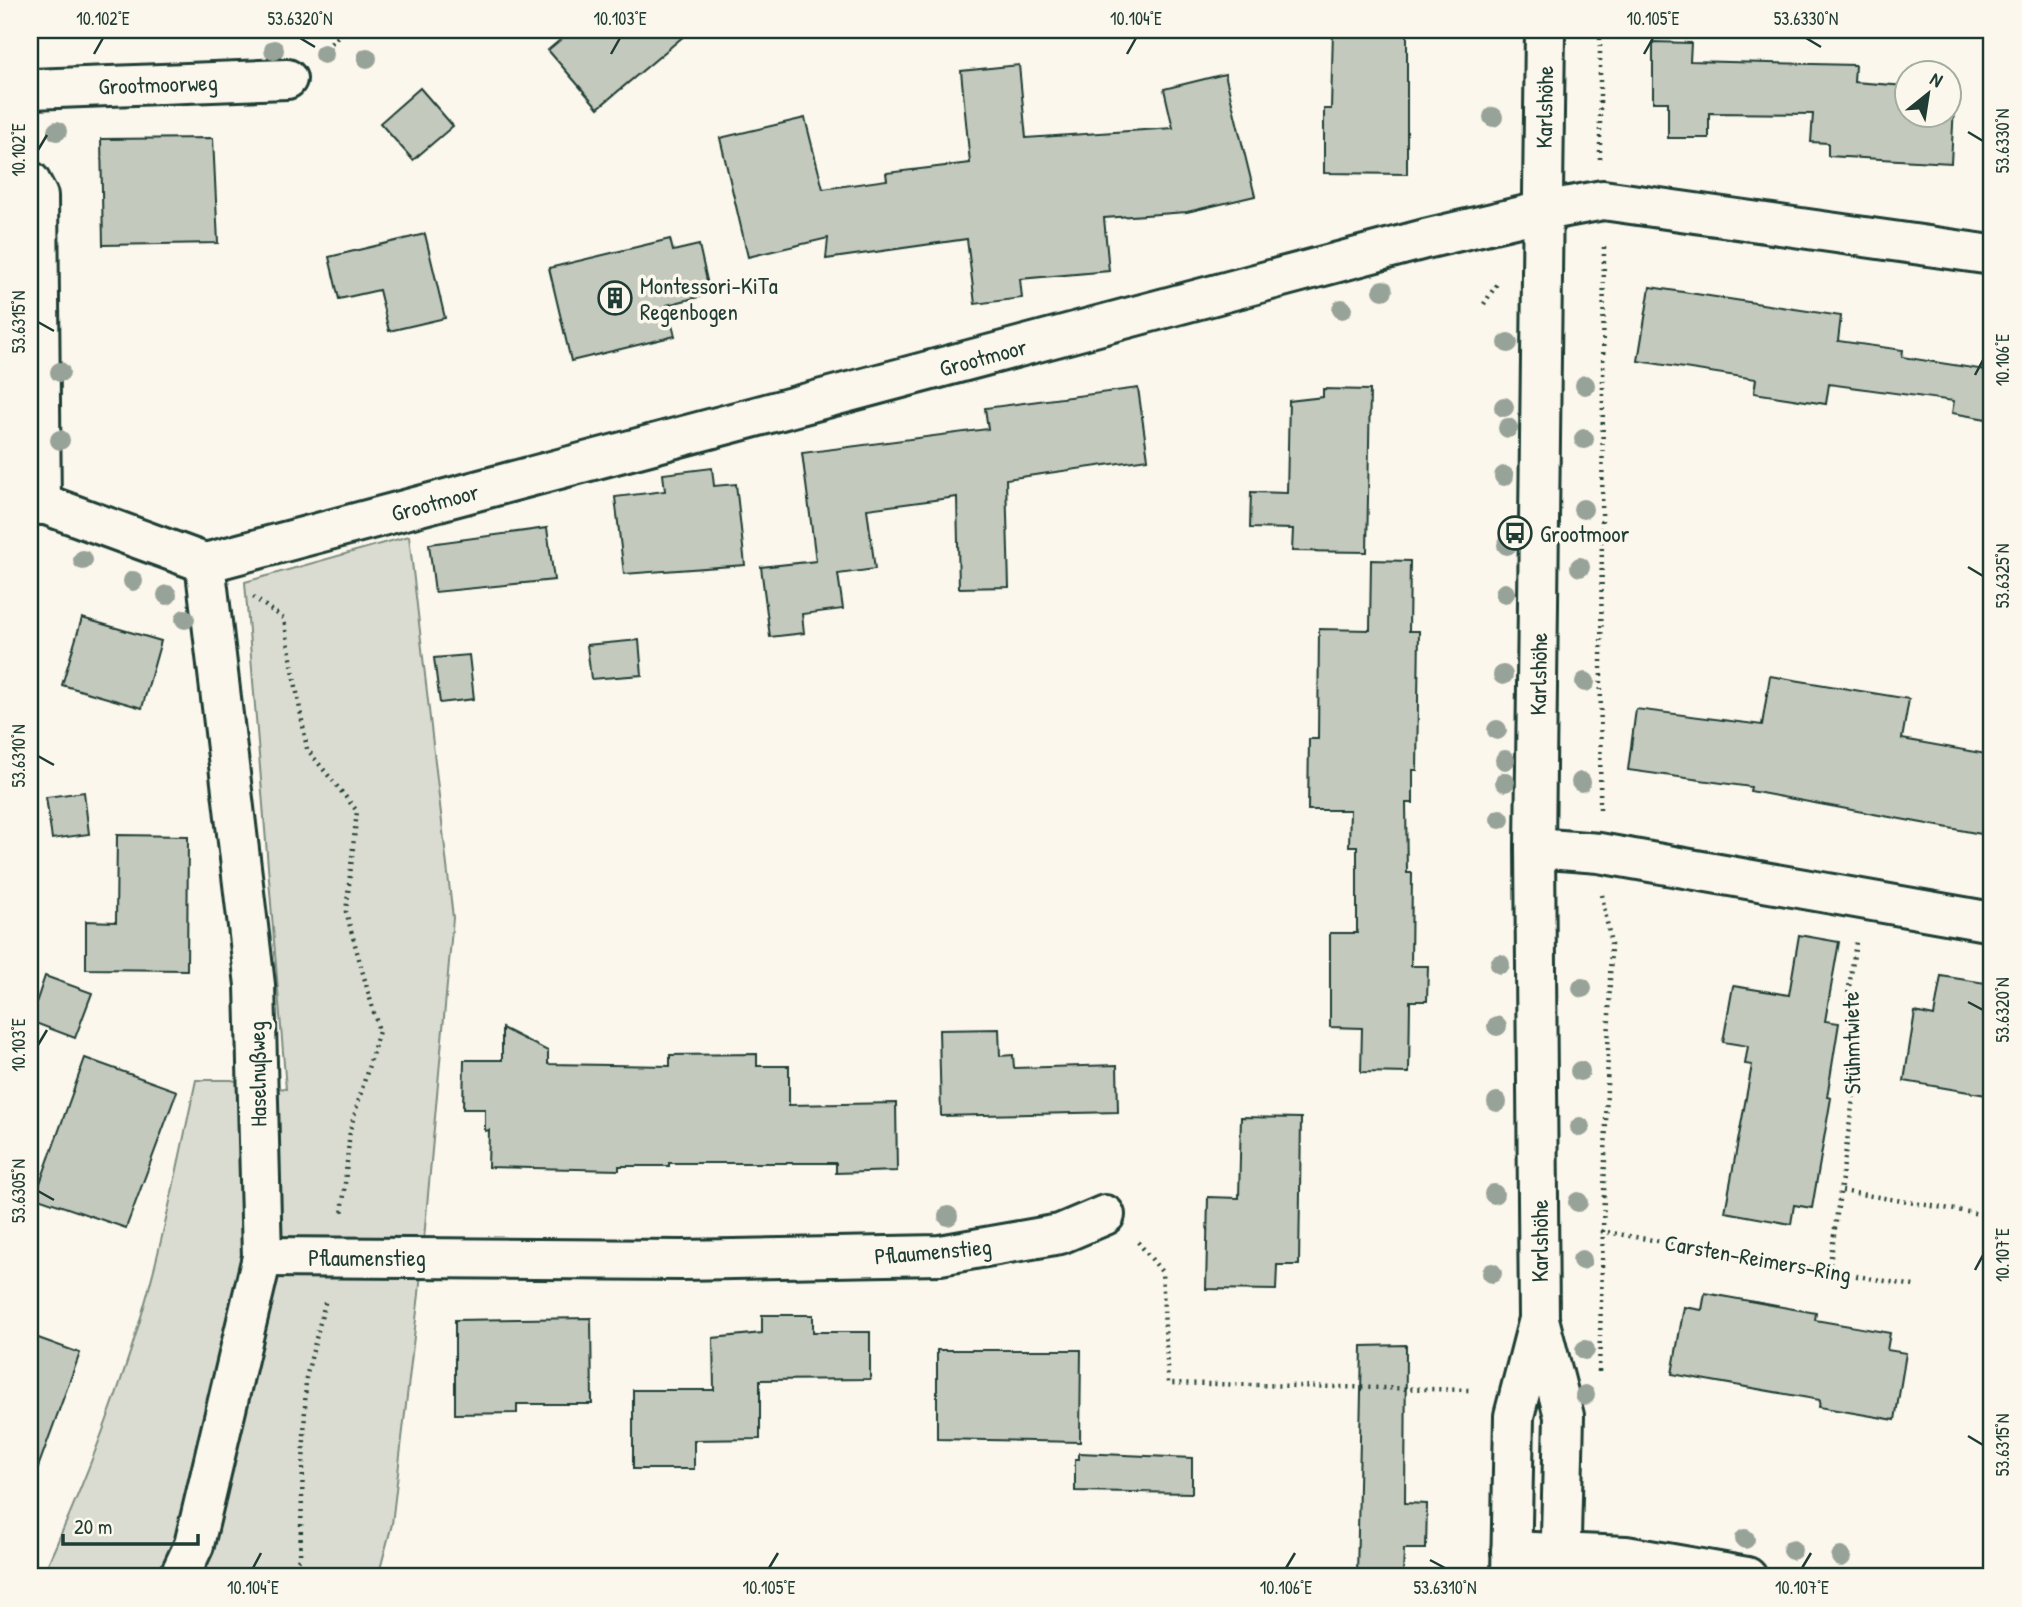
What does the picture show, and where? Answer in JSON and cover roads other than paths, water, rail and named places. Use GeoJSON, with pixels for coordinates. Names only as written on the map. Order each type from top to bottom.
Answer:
{"type":"FeatureCollection","features":[{"type":"Feature","properties":{"kind":"street","name":"Karlshöhe"},"geometry":{"type":"LineString","coordinates":[[1545,30],[1535,848],[1539,1319],[1564,1416],[1561,1564]]}},
{"type":"Feature","properties":{"kind":"street","name":"Grootmoorweg"},"geometry":{"type":"LineString","coordinates":[[30,92],[33,89],[287,79]]}},
{"type":"Feature","properties":{"kind":"street"},"geometry":{"type":"LineString","coordinates":[[30,181],[38,196],[35,502],[205,563]]}},
{"type":"Feature","properties":{"kind":"street","name":"Grootmoor"},"geometry":{"type":"LineString","coordinates":[[205,563],[1544,211],[1603,200],[1992,255]]}},
{"type":"Feature","properties":{"kind":"street","name":"Haselnußweg"},"geometry":{"type":"LineString","coordinates":[[179,1577],[194,1545],[262,1256],[255,985],[205,563]]}},
{"type":"Feature","properties":{"kind":"street"},"geometry":{"type":"LineString","coordinates":[[1535,848],[1599,853],[1992,922]]}},
{"type":"Feature","properties":{"kind":"street","name":"Pflaumenstieg"},"geometry":{"type":"LineString","coordinates":[[262,1256],[682,1260],[940,1255],[1060,1234],[1105,1215]]}},
{"type":"Feature","properties":{"kind":"street","name":"Karlshöhe"},"geometry":{"type":"LineString","coordinates":[[1511,1564],[1514,1416],[1539,1319]]}},
{"type":"Feature","properties":{"kind":"street"},"geometry":{"type":"LineString","coordinates":[[1511,1564],[1561,1564],[1626,1556],[1747,1577]]}},
{"type":"Feature","properties":{"kind":"place","name":"Montessori-KiTa Regenbogen"},"geometry":{"type":"Point","coordinates":[615,298]}},
{"type":"Feature","properties":{"kind":"place","name":"Grootmoor"},"geometry":{"type":"Point","coordinates":[1515,533]}}]}
